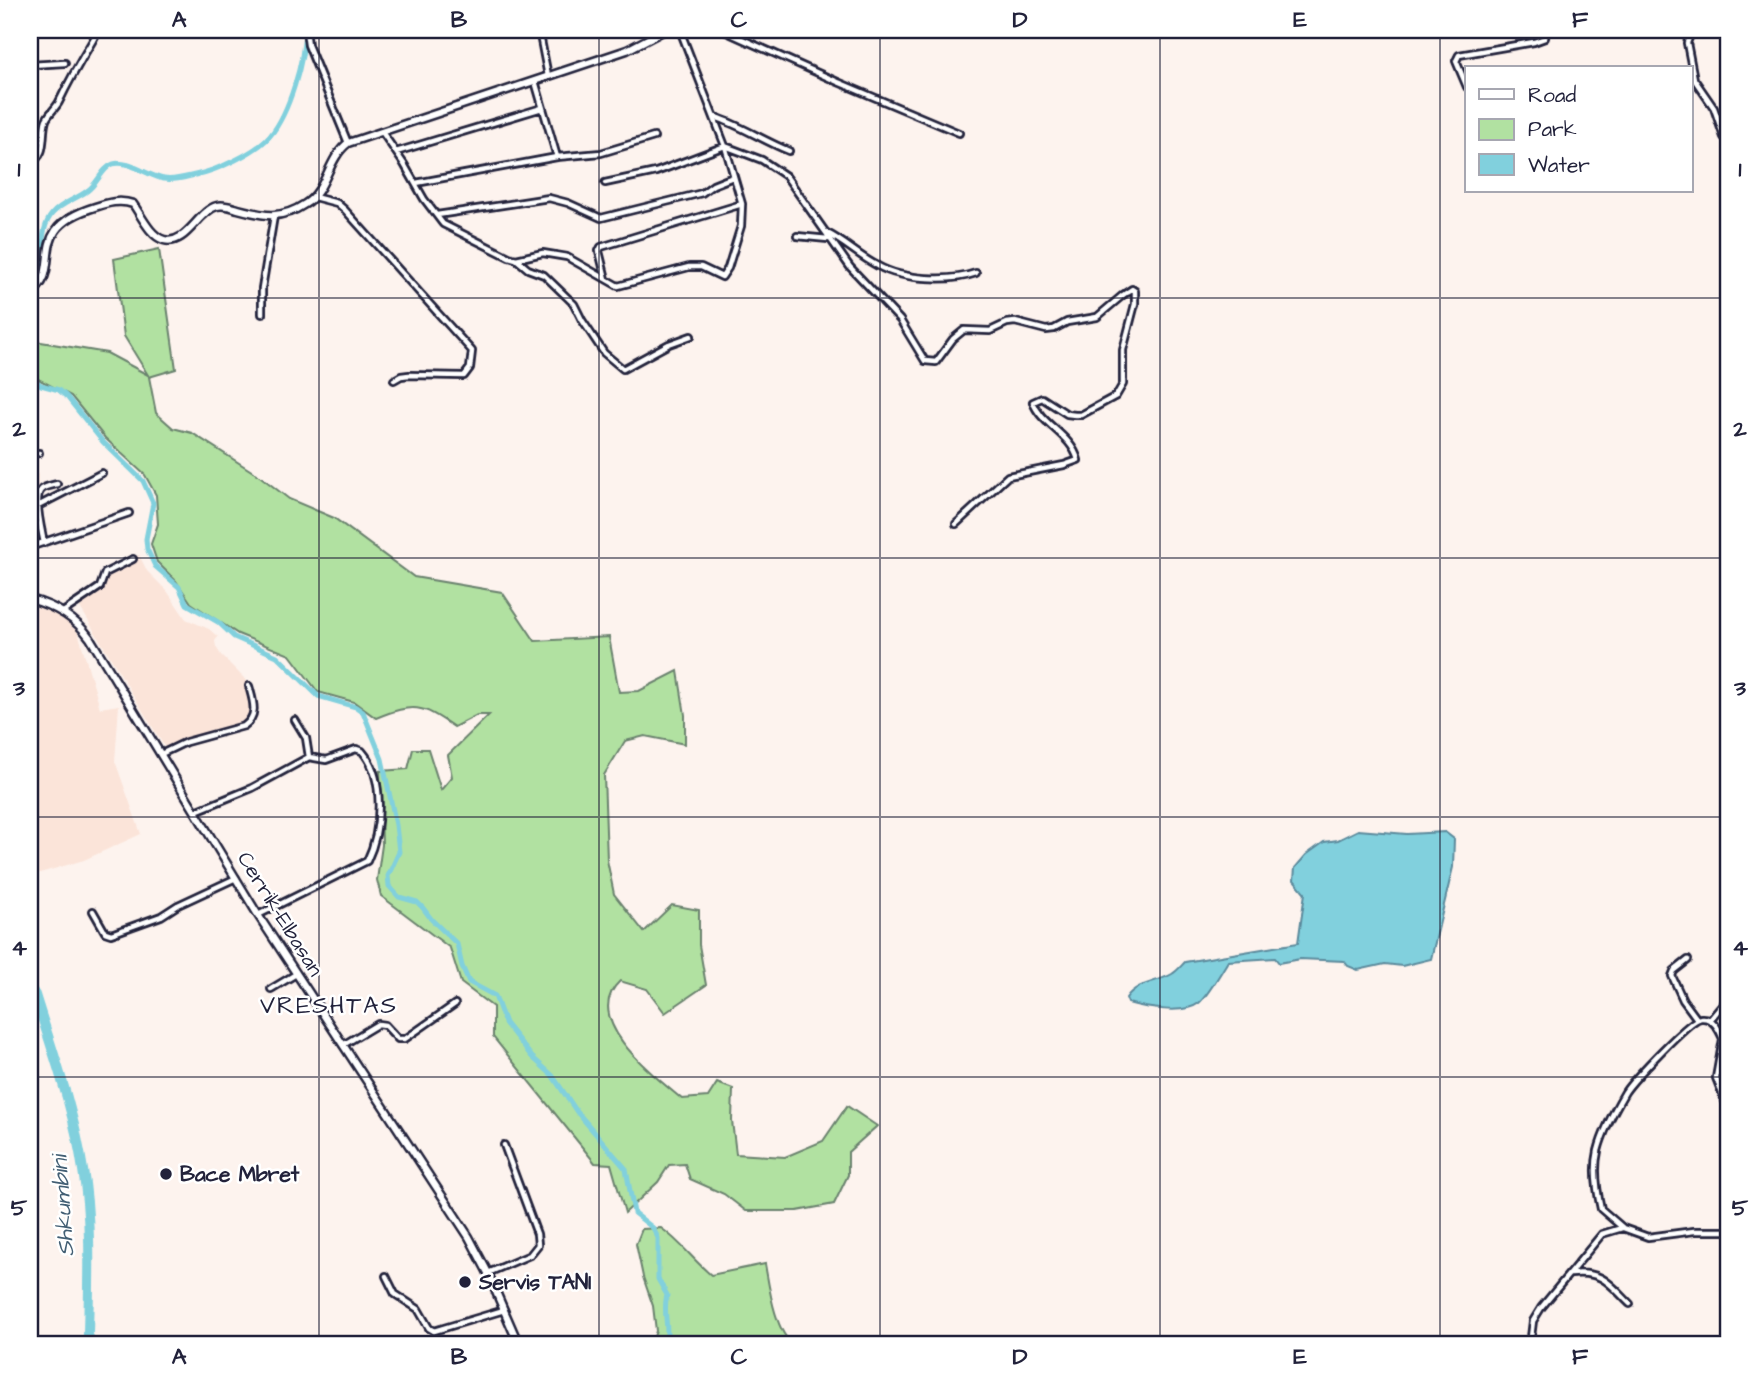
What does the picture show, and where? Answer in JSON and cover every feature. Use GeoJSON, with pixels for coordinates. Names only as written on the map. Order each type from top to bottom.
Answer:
{"type":"FeatureCollection","features":[{"type":"Feature","properties":{"kind":"main road"},"geometry":{"type":"LineString","coordinates":[[30,294],[41,281],[49,242],[55,228],[71,216],[88,209],[127,201],[133,204],[151,231],[165,240],[178,239],[204,214],[218,206],[225,205],[262,216],[274,216],[303,206],[314,197],[337,152],[348,143],[627,50],[665,30]]}},
{"type":"Feature","properties":{"kind":"main road","name":"Cerrik-Elbasan"},"geometry":{"type":"LineString","coordinates":[[30,599],[63,612],[90,638],[258,915],[460,1221],[488,1273],[519,1345]]}},
{"type":"Feature","properties":{"kind":"street"},"geometry":{"type":"LineString","coordinates":[[30,162],[34,162],[40,155],[46,119],[57,105],[93,40],[91,30]]}},
{"type":"Feature","properties":{"kind":"street"},"geometry":{"type":"LineString","coordinates":[[306,30],[308,45],[348,143]]}},
{"type":"Feature","properties":{"kind":"street"},"geometry":{"type":"LineString","coordinates":[[539,30],[548,76]]}},
{"type":"Feature","properties":{"kind":"street"},"geometry":{"type":"LineString","coordinates":[[516,259],[531,254],[567,257],[618,286],[688,267],[701,267],[722,277],[728,268],[741,226],[742,204],[725,146],[680,30]]}},
{"type":"Feature","properties":{"kind":"street"},"geometry":{"type":"LineString","coordinates":[[722,30],[738,34],[848,86],[959,132]]}},
{"type":"Feature","properties":{"kind":"street"},"geometry":{"type":"LineString","coordinates":[[1465,83],[1455,61],[1459,55],[1541,40],[1547,36],[1546,30]]}},
{"type":"Feature","properties":{"kind":"street"},"geometry":{"type":"LineString","coordinates":[[1691,66],[1687,43],[1690,34],[1695,30]]}},
{"type":"Feature","properties":{"kind":"street"},"geometry":{"type":"LineString","coordinates":[[30,65],[65,63]]}},
{"type":"Feature","properties":{"kind":"street"},"geometry":{"type":"LineString","coordinates":[[1692,69],[1694,79],[1714,108],[1724,137],[1729,139]]}},
{"type":"Feature","properties":{"kind":"street"},"geometry":{"type":"LineString","coordinates":[[535,80],[558,157]]}},
{"type":"Feature","properties":{"kind":"street"},"geometry":{"type":"LineString","coordinates":[[396,152],[542,108]]}},
{"type":"Feature","properties":{"kind":"street"},"geometry":{"type":"LineString","coordinates":[[714,117],[789,151]]}},
{"type":"Feature","properties":{"kind":"street"},"geometry":{"type":"LineString","coordinates":[[381,131],[424,199],[443,223],[516,259],[527,269],[551,280],[574,304],[604,353],[623,369],[669,344],[691,336]]}},
{"type":"Feature","properties":{"kind":"street"},"geometry":{"type":"LineString","coordinates":[[416,183],[558,157],[601,153],[654,137]]}},
{"type":"Feature","properties":{"kind":"street"},"geometry":{"type":"LineString","coordinates":[[605,183],[656,172],[725,146],[772,165],[786,176],[850,267],[900,320],[925,361],[930,363],[936,362],[953,338],[964,330],[990,331],[1015,322],[1046,330],[1054,329],[1067,322],[1097,317],[1123,295],[1132,289],[1135,291],[1135,304],[1123,350],[1123,384],[1116,396],[1082,415],[1067,414],[1042,398],[1033,402],[1036,410],[1071,443],[1078,460],[1064,466],[1008,476],[956,524]]}},
{"type":"Feature","properties":{"kind":"street"},"geometry":{"type":"LineString","coordinates":[[436,215],[549,198],[568,203],[601,218],[702,193],[733,177]]}},
{"type":"Feature","properties":{"kind":"street"},"geometry":{"type":"LineString","coordinates":[[314,197],[337,203],[345,210],[472,351],[470,368],[464,376],[409,375],[394,380]]}},
{"type":"Feature","properties":{"kind":"street"},"geometry":{"type":"LineString","coordinates":[[606,280],[599,251],[601,247],[742,204]]}},
{"type":"Feature","properties":{"kind":"street"},"geometry":{"type":"LineString","coordinates":[[262,314],[262,288],[274,216]]}},
{"type":"Feature","properties":{"kind":"street"},"geometry":{"type":"LineString","coordinates":[[826,233],[886,271],[941,279],[961,279],[976,273]]}},
{"type":"Feature","properties":{"kind":"street"},"geometry":{"type":"LineString","coordinates":[[797,236],[829,239]]}},
{"type":"Feature","properties":{"kind":"street"},"geometry":{"type":"LineString","coordinates":[[30,454],[39,453]]}},
{"type":"Feature","properties":{"kind":"street"},"geometry":{"type":"LineString","coordinates":[[38,506],[102,473]]}},
{"type":"Feature","properties":{"kind":"street"},"geometry":{"type":"LineString","coordinates":[[44,543],[38,506],[41,489],[57,484]]}},
{"type":"Feature","properties":{"kind":"street"},"geometry":{"type":"LineString","coordinates":[[30,547],[129,513]]}},
{"type":"Feature","properties":{"kind":"street"},"geometry":{"type":"LineString","coordinates":[[63,612],[100,587],[105,573],[133,559]]}},
{"type":"Feature","properties":{"kind":"street"},"geometry":{"type":"LineString","coordinates":[[160,755],[186,742],[250,722],[255,707],[249,686]]}},
{"type":"Feature","properties":{"kind":"street"},"geometry":{"type":"LineString","coordinates":[[295,720],[306,738],[309,757]]}},
{"type":"Feature","properties":{"kind":"street"},"geometry":{"type":"LineString","coordinates":[[196,811],[269,780],[309,757],[326,760],[356,749],[366,754],[379,797],[377,834],[367,861],[350,867],[258,915]]}},
{"type":"Feature","properties":{"kind":"street"},"geometry":{"type":"LineString","coordinates":[[93,911],[104,932],[111,934],[161,916],[178,905],[237,878]]}},
{"type":"Feature","properties":{"kind":"street"},"geometry":{"type":"LineString","coordinates":[[1688,960],[1674,971],[1672,976],[1683,1000],[1697,1019]]}},
{"type":"Feature","properties":{"kind":"street"},"geometry":{"type":"LineString","coordinates":[[271,989],[297,973]]}},
{"type":"Feature","properties":{"kind":"street"},"geometry":{"type":"LineString","coordinates":[[1710,1020],[1725,1002],[1729,980]]}},
{"type":"Feature","properties":{"kind":"street"},"geometry":{"type":"LineString","coordinates":[[343,1045],[378,1024],[385,1025],[398,1039],[405,1039],[455,1004]]}},
{"type":"Feature","properties":{"kind":"street"},"geometry":{"type":"LineString","coordinates":[[1729,1111],[1716,1074],[1723,1039],[1710,1020],[1697,1019],[1687,1025],[1635,1079],[1621,1100],[1599,1148],[1597,1171],[1601,1209],[1623,1227],[1648,1237],[1694,1231],[1729,1231]]}},
{"type":"Feature","properties":{"kind":"street"},"geometry":{"type":"LineString","coordinates":[[1722,1093],[1729,1070]]}},
{"type":"Feature","properties":{"kind":"street"},"geometry":{"type":"LineString","coordinates":[[488,1273],[530,1255],[538,1245],[537,1234],[504,1145]]}},
{"type":"Feature","properties":{"kind":"street"},"geometry":{"type":"LineString","coordinates":[[1530,1345],[1534,1321],[1541,1308],[1602,1234],[1623,1227]]}},
{"type":"Feature","properties":{"kind":"street"},"geometry":{"type":"LineString","coordinates":[[1570,1274],[1602,1276],[1630,1304]]}},
{"type":"Feature","properties":{"kind":"street"},"geometry":{"type":"LineString","coordinates":[[386,1276],[395,1294],[418,1310],[429,1328],[434,1331],[504,1310]]}},
{"type":"Feature","properties":{"kind":"shaded area"},"geometry":{"type":"Polygon","coordinates":[[[30,434],[38,455],[38,518],[30,518],[30,434]]]}},
{"type":"Feature","properties":{"kind":"shaded area"},"geometry":{"type":"Polygon","coordinates":[[[139,555],[147,571],[167,591],[186,619],[209,629],[218,637],[215,641],[216,647],[221,655],[255,689],[258,703],[255,713],[245,724],[188,740],[167,751],[75,599],[94,588],[103,573],[139,555]]]}},
{"type":"Feature","properties":{"kind":"shaded area"},"geometry":{"type":"Polygon","coordinates":[[[30,604],[58,615],[74,626],[100,708],[119,705],[115,761],[141,834],[84,860],[30,876],[30,604]]]}},
{"type":"Feature","properties":{"kind":"green space"},"geometry":{"type":"Polygon","coordinates":[[[159,249],[176,369],[149,377],[156,413],[173,428],[192,433],[261,477],[289,499],[334,518],[414,577],[502,592],[535,641],[609,637],[619,692],[639,691],[678,671],[685,715],[685,744],[645,736],[625,741],[604,775],[607,860],[614,894],[644,932],[672,905],[699,910],[699,945],[706,985],[665,1013],[647,989],[620,981],[610,996],[609,1012],[614,1029],[625,1046],[655,1077],[682,1099],[708,1097],[717,1083],[733,1089],[732,1121],[736,1154],[785,1157],[823,1141],[847,1106],[877,1126],[848,1152],[848,1175],[834,1204],[797,1211],[746,1211],[724,1194],[690,1179],[685,1164],[669,1165],[658,1182],[625,1213],[611,1164],[595,1163],[493,1037],[493,1007],[461,983],[450,948],[381,896],[377,880],[382,845],[380,771],[408,769],[413,749],[428,749],[441,790],[452,777],[448,755],[489,715],[477,715],[454,727],[417,708],[376,718],[354,702],[318,692],[290,655],[238,634],[191,603],[176,581],[157,562],[151,544],[158,524],[156,495],[145,475],[105,438],[71,396],[36,378],[30,371],[30,337],[35,341],[107,353],[148,375],[124,336],[114,259],[159,249]]]}},
{"type":"Feature","properties":{"kind":"green space"},"geometry":{"type":"Polygon","coordinates":[[[661,1228],[711,1275],[765,1264],[778,1320],[787,1339],[794,1345],[651,1345],[656,1331],[653,1306],[636,1244],[642,1229],[661,1228]]]}},
{"type":"Feature","properties":{"kind":"water"},"geometry":{"type":"Polygon","coordinates":[[[1358,830],[1407,834],[1445,832],[1454,839],[1453,867],[1431,959],[1402,966],[1385,964],[1358,970],[1344,961],[1300,959],[1279,963],[1275,958],[1228,961],[1199,1003],[1192,1007],[1174,1010],[1128,1003],[1126,998],[1130,993],[1172,974],[1185,962],[1298,943],[1305,893],[1294,880],[1295,868],[1306,855],[1324,842],[1338,840],[1358,830]]]}},
{"type":"Feature","properties":{"kind":"waterway"},"geometry":{"type":"LineString","coordinates":[[30,283],[39,266],[44,230],[52,214],[91,188],[109,166],[125,164],[158,178],[176,179],[225,165],[264,142],[277,126],[290,100],[299,70],[305,30]]}},
{"type":"Feature","properties":{"kind":"waterway"},"geometry":{"type":"LineString","coordinates":[[30,377],[41,385],[59,390],[67,397],[103,442],[143,481],[153,503],[146,539],[147,549],[155,566],[179,587],[187,604],[218,622],[234,637],[277,656],[318,696],[356,707],[363,712],[382,759],[396,825],[399,852],[388,876],[389,886],[399,897],[417,902],[457,944],[469,982],[495,996],[505,1023],[532,1057],[552,1075],[577,1112],[626,1169],[634,1213],[653,1228],[658,1238],[658,1279],[667,1295],[666,1345]]}},
{"type":"Feature","properties":{"kind":"waterway","name":"Shkumbini"},"geometry":{"type":"LineString","coordinates":[[30,987],[35,995],[62,1082],[83,1170],[89,1232],[88,1335],[92,1345]]}},
{"type":"Feature","properties":{"kind":"place","name":"Bace Mbret"},"geometry":{"type":"Point","coordinates":[166,1174]}},
{"type":"Feature","properties":{"kind":"place","name":"Servis TANI"},"geometry":{"type":"Point","coordinates":[465,1282]}},
{"type":"Feature","properties":{"kind":"district","name":"VRESHTAS"},"geometry":{"type":"Point","coordinates":[329,1006]}}]}
